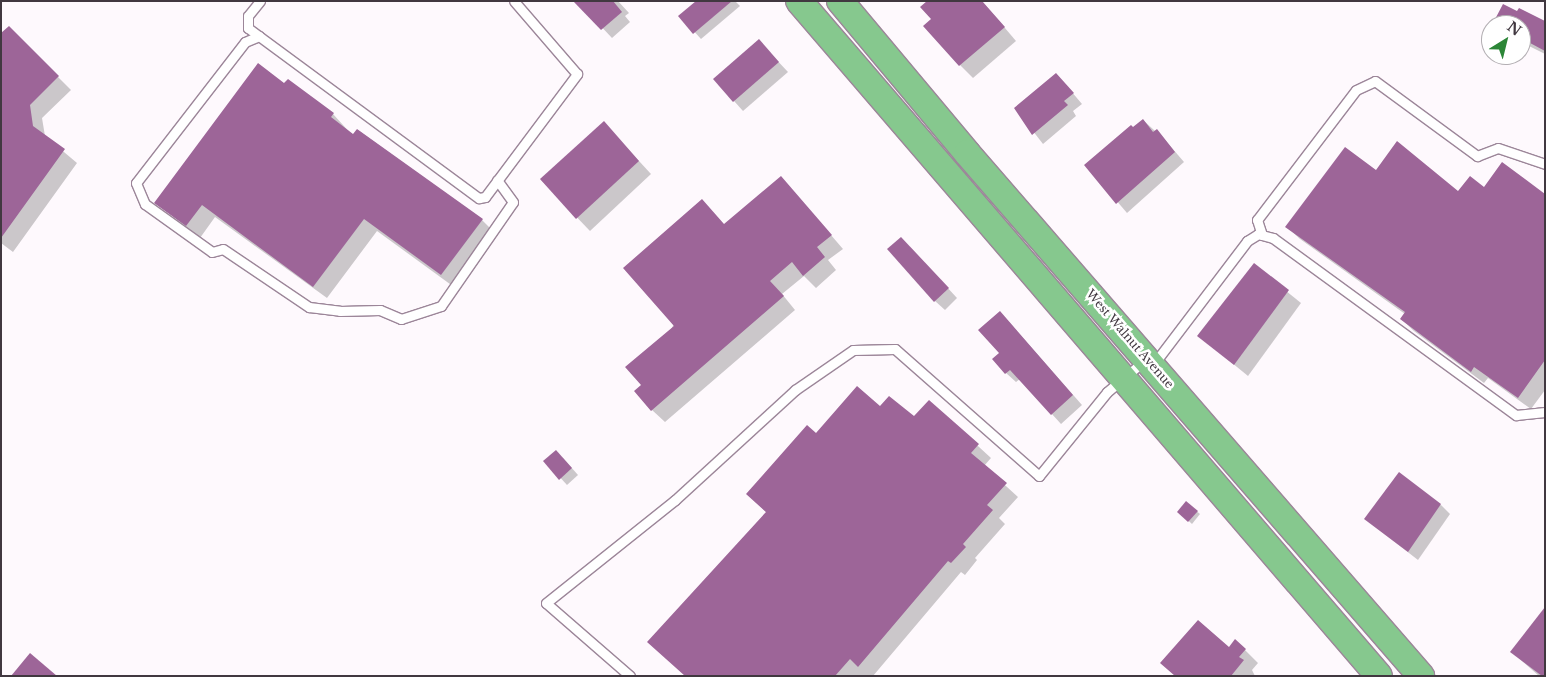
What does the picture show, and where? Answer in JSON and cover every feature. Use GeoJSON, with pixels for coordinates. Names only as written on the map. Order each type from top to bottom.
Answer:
{"type":"FeatureCollection","features":[{"type":"Feature","properties":{"kind":"main road"},"geometry":{"type":"LineString","coordinates":[[799,1],[1380,676]]}},
{"type":"Feature","properties":{"kind":"main road","name":"West Walnut Avenue"},"geometry":{"type":"LineString","coordinates":[[840,1],[967,153],[1421,676]]}},
{"type":"Feature","properties":{"kind":"lane"},"geometry":{"type":"LineString","coordinates":[[260,1],[248,16],[248,28],[479,198],[485,197],[577,74],[514,1]]}},
{"type":"Feature","properties":{"kind":"lane"},"geometry":{"type":"LineString","coordinates":[[259,36],[245,42],[136,183],[145,204],[212,252],[223,248],[310,307],[340,311],[380,310],[401,319],[441,306],[512,202],[497,180]]}},
{"type":"Feature","properties":{"kind":"lane"},"geometry":{"type":"LineString","coordinates":[[1262,235],[1258,220],[1356,90],[1375,81],[1477,156],[1498,148],[1545,164]]}},
{"type":"Feature","properties":{"kind":"lane"},"geometry":{"type":"LineString","coordinates":[[630,676],[546,603],[675,500],[795,390],[853,350],[895,349],[1039,476],[1107,392],[1124,378],[1150,362],[1247,241],[1258,234],[1273,238],[1516,415],[1545,412]]}},
{"type":"Feature","properties":{"kind":"building"},"geometry":{"type":"Polygon","coordinates":[[[573,1],[613,1],[622,12],[601,30],[573,1]]]}},
{"type":"Feature","properties":{"kind":"building"},"geometry":{"type":"Polygon","coordinates":[[[696,1],[732,1],[693,34],[678,16],[696,1]]]}},
{"type":"Feature","properties":{"kind":"building"},"geometry":{"type":"Polygon","coordinates":[[[927,1],[982,1],[1005,27],[959,66],[923,26],[931,19],[920,7],[927,1]]]}},
{"type":"Feature","properties":{"kind":"building"},"geometry":{"type":"Polygon","coordinates":[[[1503,4],[1517,11],[1519,8],[1545,21],[1545,51],[1531,43],[1531,15],[1497,15],[1503,4]]]}},
{"type":"Feature","properties":{"kind":"building"},"geometry":{"type":"Polygon","coordinates":[[[9,26],[59,76],[30,105],[33,126],[65,149],[1,238],[1,33],[9,26]]]}},
{"type":"Feature","properties":{"kind":"building"},"geometry":{"type":"Polygon","coordinates":[[[759,39],[779,62],[733,102],[713,79],[759,39]]]}},
{"type":"Feature","properties":{"kind":"building"},"geometry":{"type":"Polygon","coordinates":[[[258,63],[284,83],[288,79],[334,113],[331,117],[353,134],[357,129],[483,219],[441,275],[364,219],[313,287],[202,205],[186,226],[154,203],[258,63]]]}},
{"type":"Feature","properties":{"kind":"building"},"geometry":{"type":"Polygon","coordinates":[[[1056,73],[1074,93],[1064,101],[1068,105],[1032,135],[1014,108],[1056,73]]]}},
{"type":"Feature","properties":{"kind":"building"},"geometry":{"type":"Polygon","coordinates":[[[1143,119],[1153,132],[1157,129],[1175,152],[1116,204],[1084,165],[1131,125],[1133,127],[1143,119]]]}},
{"type":"Feature","properties":{"kind":"building"},"geometry":{"type":"Polygon","coordinates":[[[604,121],[639,161],[576,219],[540,179],[604,121]]]}},
{"type":"Feature","properties":{"kind":"building"},"geometry":{"type":"Polygon","coordinates":[[[1397,141],[1458,191],[1470,176],[1484,187],[1502,162],[1545,194],[1545,360],[1518,398],[1474,367],[1471,372],[1400,319],[1405,312],[1285,227],[1345,147],[1376,170],[1397,141]]]}},
{"type":"Feature","properties":{"kind":"building"},"geometry":{"type":"Polygon","coordinates":[[[781,176],[832,235],[817,247],[825,257],[803,276],[792,262],[770,281],[784,296],[651,411],[634,391],[641,385],[625,367],[674,326],[623,268],[702,199],[724,224],[781,176]]]}},
{"type":"Feature","properties":{"kind":"building"},"geometry":{"type":"Polygon","coordinates":[[[901,237],[949,288],[934,302],[887,249],[901,237]]]}},
{"type":"Feature","properties":{"kind":"building"},"geometry":{"type":"Polygon","coordinates":[[[1254,263],[1289,290],[1234,365],[1197,336],[1254,263]]]}},
{"type":"Feature","properties":{"kind":"building"},"geometry":{"type":"Polygon","coordinates":[[[1000,311],[1073,395],[1051,415],[1010,370],[1005,374],[992,359],[999,353],[978,330],[1000,311]]]}},
{"type":"Feature","properties":{"kind":"building"},"geometry":{"type":"Polygon","coordinates":[[[857,386],[880,406],[889,396],[914,416],[929,400],[979,444],[971,453],[1007,483],[987,505],[993,510],[963,544],[966,547],[951,563],[948,561],[858,667],[850,659],[835,676],[685,676],[647,642],[766,512],[746,494],[807,425],[816,433],[857,386]]]}},
{"type":"Feature","properties":{"kind":"building"},"geometry":{"type":"Polygon","coordinates":[[[556,450],[572,468],[559,480],[543,461],[556,450]]]}},
{"type":"Feature","properties":{"kind":"building"},"geometry":{"type":"Polygon","coordinates":[[[1399,472],[1441,504],[1408,552],[1364,519],[1399,472]]]}},
{"type":"Feature","properties":{"kind":"building"},"geometry":{"type":"Polygon","coordinates":[[[1186,501],[1198,511],[1188,522],[1177,512],[1186,501]]]}},
{"type":"Feature","properties":{"kind":"building"},"geometry":{"type":"Polygon","coordinates":[[[1545,607],[1545,676],[1542,676],[1510,652],[1545,607]]]}},
{"type":"Feature","properties":{"kind":"building"},"geometry":{"type":"Polygon","coordinates":[[[1198,620],[1229,647],[1235,639],[1246,649],[1239,657],[1244,660],[1231,676],[1175,676],[1160,663],[1198,620]]]}},
{"type":"Feature","properties":{"kind":"building"},"geometry":{"type":"Polygon","coordinates":[[[30,653],[57,676],[11,676],[30,653]]]}}]}
